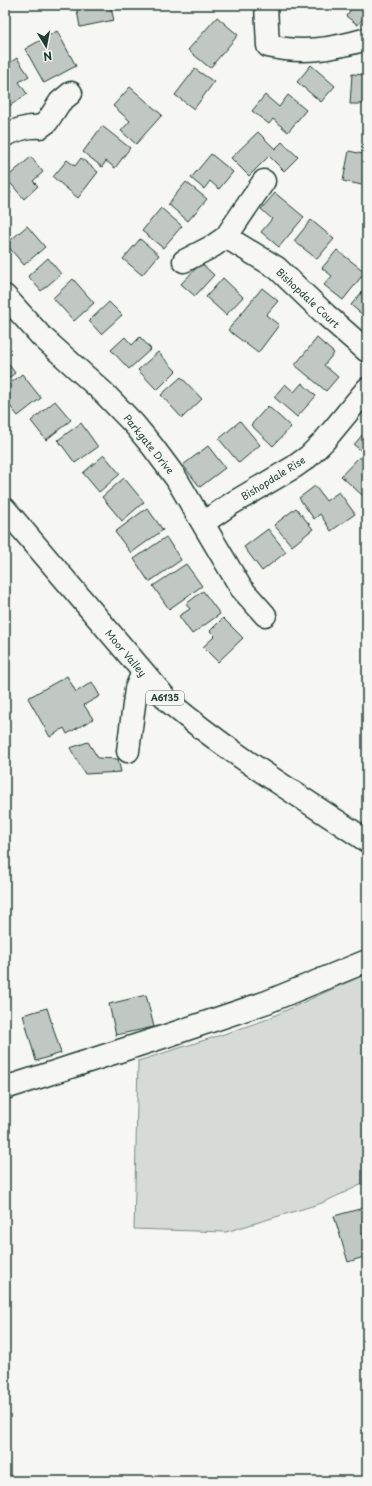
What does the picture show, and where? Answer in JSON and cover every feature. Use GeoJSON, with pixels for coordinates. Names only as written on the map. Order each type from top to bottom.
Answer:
{"type":"FeatureCollection","features":[{"type":"Feature","properties":{"kind":"street"},"geometry":{"type":"LineString","coordinates":[[266,5],[268,46],[285,50],[313,51],[347,45],[367,39]]}},
{"type":"Feature","properties":{"kind":"street"},"geometry":{"type":"LineString","coordinates":[[5,136],[20,129],[32,127],[40,128],[47,122],[60,102],[71,93]]}},
{"type":"Feature","properties":{"kind":"street"},"geometry":{"type":"LineString","coordinates":[[184,261],[213,246],[226,237],[264,181]]}},
{"type":"Feature","properties":{"kind":"street","name":"Bishopdale Court"},"geometry":{"type":"LineString","coordinates":[[226,237],[277,268],[326,315],[367,351]]}},
{"type":"Feature","properties":{"kind":"street","name":"Parkgate Drive"},"geometry":{"type":"LineString","coordinates":[[5,296],[41,336],[103,392],[134,424],[176,478],[241,588],[264,615]]}},
{"type":"Feature","properties":{"kind":"street","name":"Bishopdale Rise"},"geometry":{"type":"LineString","coordinates":[[203,523],[308,457],[324,441],[367,389]]}},
{"type":"Feature","properties":{"kind":"street","name":"Moor Valley"},"geometry":{"type":"LineString","coordinates":[[5,510],[169,702],[197,726],[367,841]]}},
{"type":"Feature","properties":{"kind":"street"},"geometry":{"type":"LineString","coordinates":[[128,751],[136,689],[143,672]]}},
{"type":"Feature","properties":{"kind":"street"},"geometry":{"type":"LineString","coordinates":[[5,1088],[267,1002],[367,961]]}},
{"type":"Feature","properties":{"kind":"shaded area"},"geometry":{"type":"Polygon","coordinates":[[[367,973],[367,1182],[322,1203],[226,1232],[134,1229],[138,1061],[265,1020],[367,973]]]}},
{"type":"Feature","properties":{"kind":"building"},"geometry":{"type":"Polygon","coordinates":[[[76,5],[110,5],[114,20],[80,27],[76,5]]]}},
{"type":"Feature","properties":{"kind":"building"},"geometry":{"type":"Polygon","coordinates":[[[350,5],[367,5],[367,13],[358,25],[346,16],[353,7],[350,5]]]}},
{"type":"Feature","properties":{"kind":"building"},"geometry":{"type":"Polygon","coordinates":[[[217,17],[238,35],[210,68],[188,50],[217,17]]]}},
{"type":"Feature","properties":{"kind":"building"},"geometry":{"type":"Polygon","coordinates":[[[57,31],[76,66],[44,83],[25,49],[57,31]]]}},
{"type":"Feature","properties":{"kind":"building"},"geometry":{"type":"Polygon","coordinates":[[[17,58],[29,76],[19,82],[27,94],[8,107],[5,103],[5,66],[17,58]]]}},
{"type":"Feature","properties":{"kind":"building"},"geometry":{"type":"Polygon","coordinates":[[[311,65],[335,86],[321,102],[297,82],[311,65]]]}},
{"type":"Feature","properties":{"kind":"building"},"geometry":{"type":"Polygon","coordinates":[[[195,69],[214,82],[194,109],[175,95],[195,69]]]}},
{"type":"Feature","properties":{"kind":"building"},"geometry":{"type":"Polygon","coordinates":[[[352,74],[367,75],[367,104],[350,104],[352,74]]]}},
{"type":"Feature","properties":{"kind":"building"},"geometry":{"type":"Polygon","coordinates":[[[130,87],[162,115],[136,144],[121,131],[130,121],[113,106],[130,87]]]}},
{"type":"Feature","properties":{"kind":"building"},"geometry":{"type":"Polygon","coordinates":[[[265,95],[279,107],[288,95],[306,110],[288,132],[273,119],[269,124],[252,111],[265,95]]]}},
{"type":"Feature","properties":{"kind":"building"},"geometry":{"type":"Polygon","coordinates":[[[102,126],[130,148],[115,168],[106,161],[102,167],[83,152],[102,126]]]}},
{"type":"Feature","properties":{"kind":"building"},"geometry":{"type":"Polygon","coordinates":[[[258,132],[275,149],[282,142],[298,157],[284,171],[269,156],[249,176],[231,158],[258,132]]]}},
{"type":"Feature","properties":{"kind":"building"},"geometry":{"type":"Polygon","coordinates":[[[349,151],[367,155],[367,186],[343,181],[349,151]]]}},
{"type":"Feature","properties":{"kind":"building"},"geometry":{"type":"Polygon","coordinates":[[[211,154],[233,172],[219,189],[210,181],[204,189],[191,178],[211,154]]]}},
{"type":"Feature","properties":{"kind":"building"},"geometry":{"type":"Polygon","coordinates":[[[31,157],[43,172],[33,181],[38,186],[24,199],[6,178],[31,157]]]}},
{"type":"Feature","properties":{"kind":"building"},"geometry":{"type":"Polygon","coordinates":[[[81,158],[98,172],[78,198],[53,177],[67,160],[75,166],[81,158]]]}},
{"type":"Feature","properties":{"kind":"building"},"geometry":{"type":"Polygon","coordinates":[[[186,182],[207,199],[188,221],[168,204],[186,182]]]}},
{"type":"Feature","properties":{"kind":"building"},"geometry":{"type":"Polygon","coordinates":[[[5,185],[11,193],[5,197],[5,185]]]}},
{"type":"Feature","properties":{"kind":"building"},"geometry":{"type":"Polygon","coordinates":[[[275,193],[304,217],[279,247],[261,232],[272,219],[261,209],[275,193]]]}},
{"type":"Feature","properties":{"kind":"building"},"geometry":{"type":"Polygon","coordinates":[[[161,208],[182,226],[163,248],[142,231],[161,208]]]}},
{"type":"Feature","properties":{"kind":"building"},"geometry":{"type":"Polygon","coordinates":[[[311,220],[334,239],[317,259],[294,241],[311,220]]]}},
{"type":"Feature","properties":{"kind":"building"},"geometry":{"type":"Polygon","coordinates":[[[27,226],[45,247],[24,265],[6,244],[27,226]]]}},
{"type":"Feature","properties":{"kind":"building"},"geometry":{"type":"Polygon","coordinates":[[[140,239],[159,255],[142,275],[123,259],[140,239]]]}},
{"type":"Feature","properties":{"kind":"building"},"geometry":{"type":"Polygon","coordinates":[[[337,250],[365,272],[343,300],[324,285],[332,276],[322,268],[337,250]]]}},
{"type":"Feature","properties":{"kind":"building"},"geometry":{"type":"Polygon","coordinates":[[[48,258],[61,274],[41,291],[28,276],[48,258]]]}},
{"type":"Feature","properties":{"kind":"building"},"geometry":{"type":"Polygon","coordinates":[[[201,263],[214,275],[195,296],[181,284],[201,263]]]}},
{"type":"Feature","properties":{"kind":"building"},"geometry":{"type":"Polygon","coordinates":[[[223,278],[243,297],[226,315],[206,297],[223,278]]]}},
{"type":"Feature","properties":{"kind":"building"},"geometry":{"type":"Polygon","coordinates":[[[73,279],[94,303],[74,321],[53,298],[73,279]]]}},
{"type":"Feature","properties":{"kind":"building"},"geometry":{"type":"Polygon","coordinates":[[[367,286],[367,312],[364,316],[351,305],[367,286]]]}},
{"type":"Feature","properties":{"kind":"building"},"geometry":{"type":"Polygon","coordinates":[[[262,288],[278,301],[266,315],[279,325],[258,353],[228,330],[262,288]]]}},
{"type":"Feature","properties":{"kind":"building"},"geometry":{"type":"Polygon","coordinates":[[[109,302],[122,315],[101,334],[89,321],[109,302]]]}},
{"type":"Feature","properties":{"kind":"building"},"geometry":{"type":"Polygon","coordinates":[[[125,337],[132,345],[140,337],[151,349],[129,369],[111,350],[125,337]]]}},
{"type":"Feature","properties":{"kind":"building"},"geometry":{"type":"Polygon","coordinates":[[[317,338],[334,353],[324,365],[338,377],[326,391],[295,365],[317,338]]]}},
{"type":"Feature","properties":{"kind":"building"},"geometry":{"type":"Polygon","coordinates":[[[158,352],[176,371],[157,390],[138,370],[158,352]]]}},
{"type":"Feature","properties":{"kind":"building"},"geometry":{"type":"Polygon","coordinates":[[[5,359],[15,373],[5,381],[5,359]]]}},
{"type":"Feature","properties":{"kind":"building"},"geometry":{"type":"Polygon","coordinates":[[[22,374],[41,398],[18,416],[5,400],[5,388],[22,374]]]}},
{"type":"Feature","properties":{"kind":"building"},"geometry":{"type":"Polygon","coordinates":[[[181,377],[202,399],[182,418],[161,395],[181,377]]]}},
{"type":"Feature","properties":{"kind":"building"},"geometry":{"type":"Polygon","coordinates":[[[302,383],[316,396],[297,417],[274,397],[285,384],[294,392],[302,383]]]}},
{"type":"Feature","properties":{"kind":"building"},"geometry":{"type":"Polygon","coordinates":[[[55,401],[71,420],[46,440],[31,421],[55,401]]]}},
{"type":"Feature","properties":{"kind":"building"},"geometry":{"type":"Polygon","coordinates":[[[268,406],[291,427],[273,446],[251,425],[268,406]]]}},
{"type":"Feature","properties":{"kind":"building"},"geometry":{"type":"Polygon","coordinates":[[[240,421],[260,445],[239,463],[219,439],[240,421]]]}},
{"type":"Feature","properties":{"kind":"building"},"geometry":{"type":"Polygon","coordinates":[[[81,423],[98,447],[75,463],[58,440],[81,423]]]}},
{"type":"Feature","properties":{"kind":"building"},"geometry":{"type":"Polygon","coordinates":[[[367,429],[367,455],[354,445],[367,429]]]}},
{"type":"Feature","properties":{"kind":"building"},"geometry":{"type":"Polygon","coordinates":[[[208,446],[225,468],[200,487],[183,465],[208,446]]]}},
{"type":"Feature","properties":{"kind":"building"},"geometry":{"type":"Polygon","coordinates":[[[104,455],[120,474],[99,492],[83,473],[104,455]]]}},
{"type":"Feature","properties":{"kind":"building"},"geometry":{"type":"Polygon","coordinates":[[[359,457],[367,464],[367,490],[362,495],[341,476],[359,457]]]}},
{"type":"Feature","properties":{"kind":"building"},"geometry":{"type":"Polygon","coordinates":[[[124,478],[144,502],[122,521],[102,497],[124,478]]]}},
{"type":"Feature","properties":{"kind":"building"},"geometry":{"type":"Polygon","coordinates":[[[315,486],[326,501],[339,492],[355,514],[331,531],[320,514],[314,519],[299,498],[315,486]]]}},
{"type":"Feature","properties":{"kind":"building"},"geometry":{"type":"Polygon","coordinates":[[[147,508],[163,530],[131,553],[115,532],[147,508]]]}},
{"type":"Feature","properties":{"kind":"building"},"geometry":{"type":"Polygon","coordinates":[[[296,508],[313,529],[292,546],[274,525],[296,508]]]}},
{"type":"Feature","properties":{"kind":"building"},"geometry":{"type":"Polygon","coordinates":[[[268,529],[286,552],[262,571],[244,547],[268,529]]]}},
{"type":"Feature","properties":{"kind":"building"},"geometry":{"type":"Polygon","coordinates":[[[166,537],[181,560],[149,582],[134,559],[166,537]]]}},
{"type":"Feature","properties":{"kind":"building"},"geometry":{"type":"Polygon","coordinates":[[[186,564],[202,586],[169,609],[153,586],[186,564]]]}},
{"type":"Feature","properties":{"kind":"building"},"geometry":{"type":"Polygon","coordinates":[[[203,591],[220,614],[192,634],[179,616],[190,609],[186,604],[203,591]]]}},
{"type":"Feature","properties":{"kind":"building"},"geometry":{"type":"Polygon","coordinates":[[[223,618],[243,638],[218,662],[203,647],[215,636],[210,631],[223,618]]]}},
{"type":"Feature","properties":{"kind":"building"},"geometry":{"type":"Polygon","coordinates":[[[67,676],[76,692],[92,682],[100,696],[84,705],[93,719],[67,734],[64,728],[50,737],[28,698],[67,676]]]}},
{"type":"Feature","properties":{"kind":"building"},"geometry":{"type":"Polygon","coordinates":[[[88,742],[98,758],[118,759],[121,772],[85,774],[70,748],[88,742]]]}},
{"type":"Feature","properties":{"kind":"building"},"geometry":{"type":"Polygon","coordinates":[[[146,995],[154,1027],[116,1035],[109,1004],[146,995]]]}},
{"type":"Feature","properties":{"kind":"building"},"geometry":{"type":"Polygon","coordinates":[[[47,1008],[61,1053],[36,1061],[23,1015],[47,1008]]]}},
{"type":"Feature","properties":{"kind":"building"},"geometry":{"type":"Polygon","coordinates":[[[367,1207],[367,1232],[363,1233],[367,1246],[367,1256],[348,1262],[334,1216],[367,1207]]]}}]}
